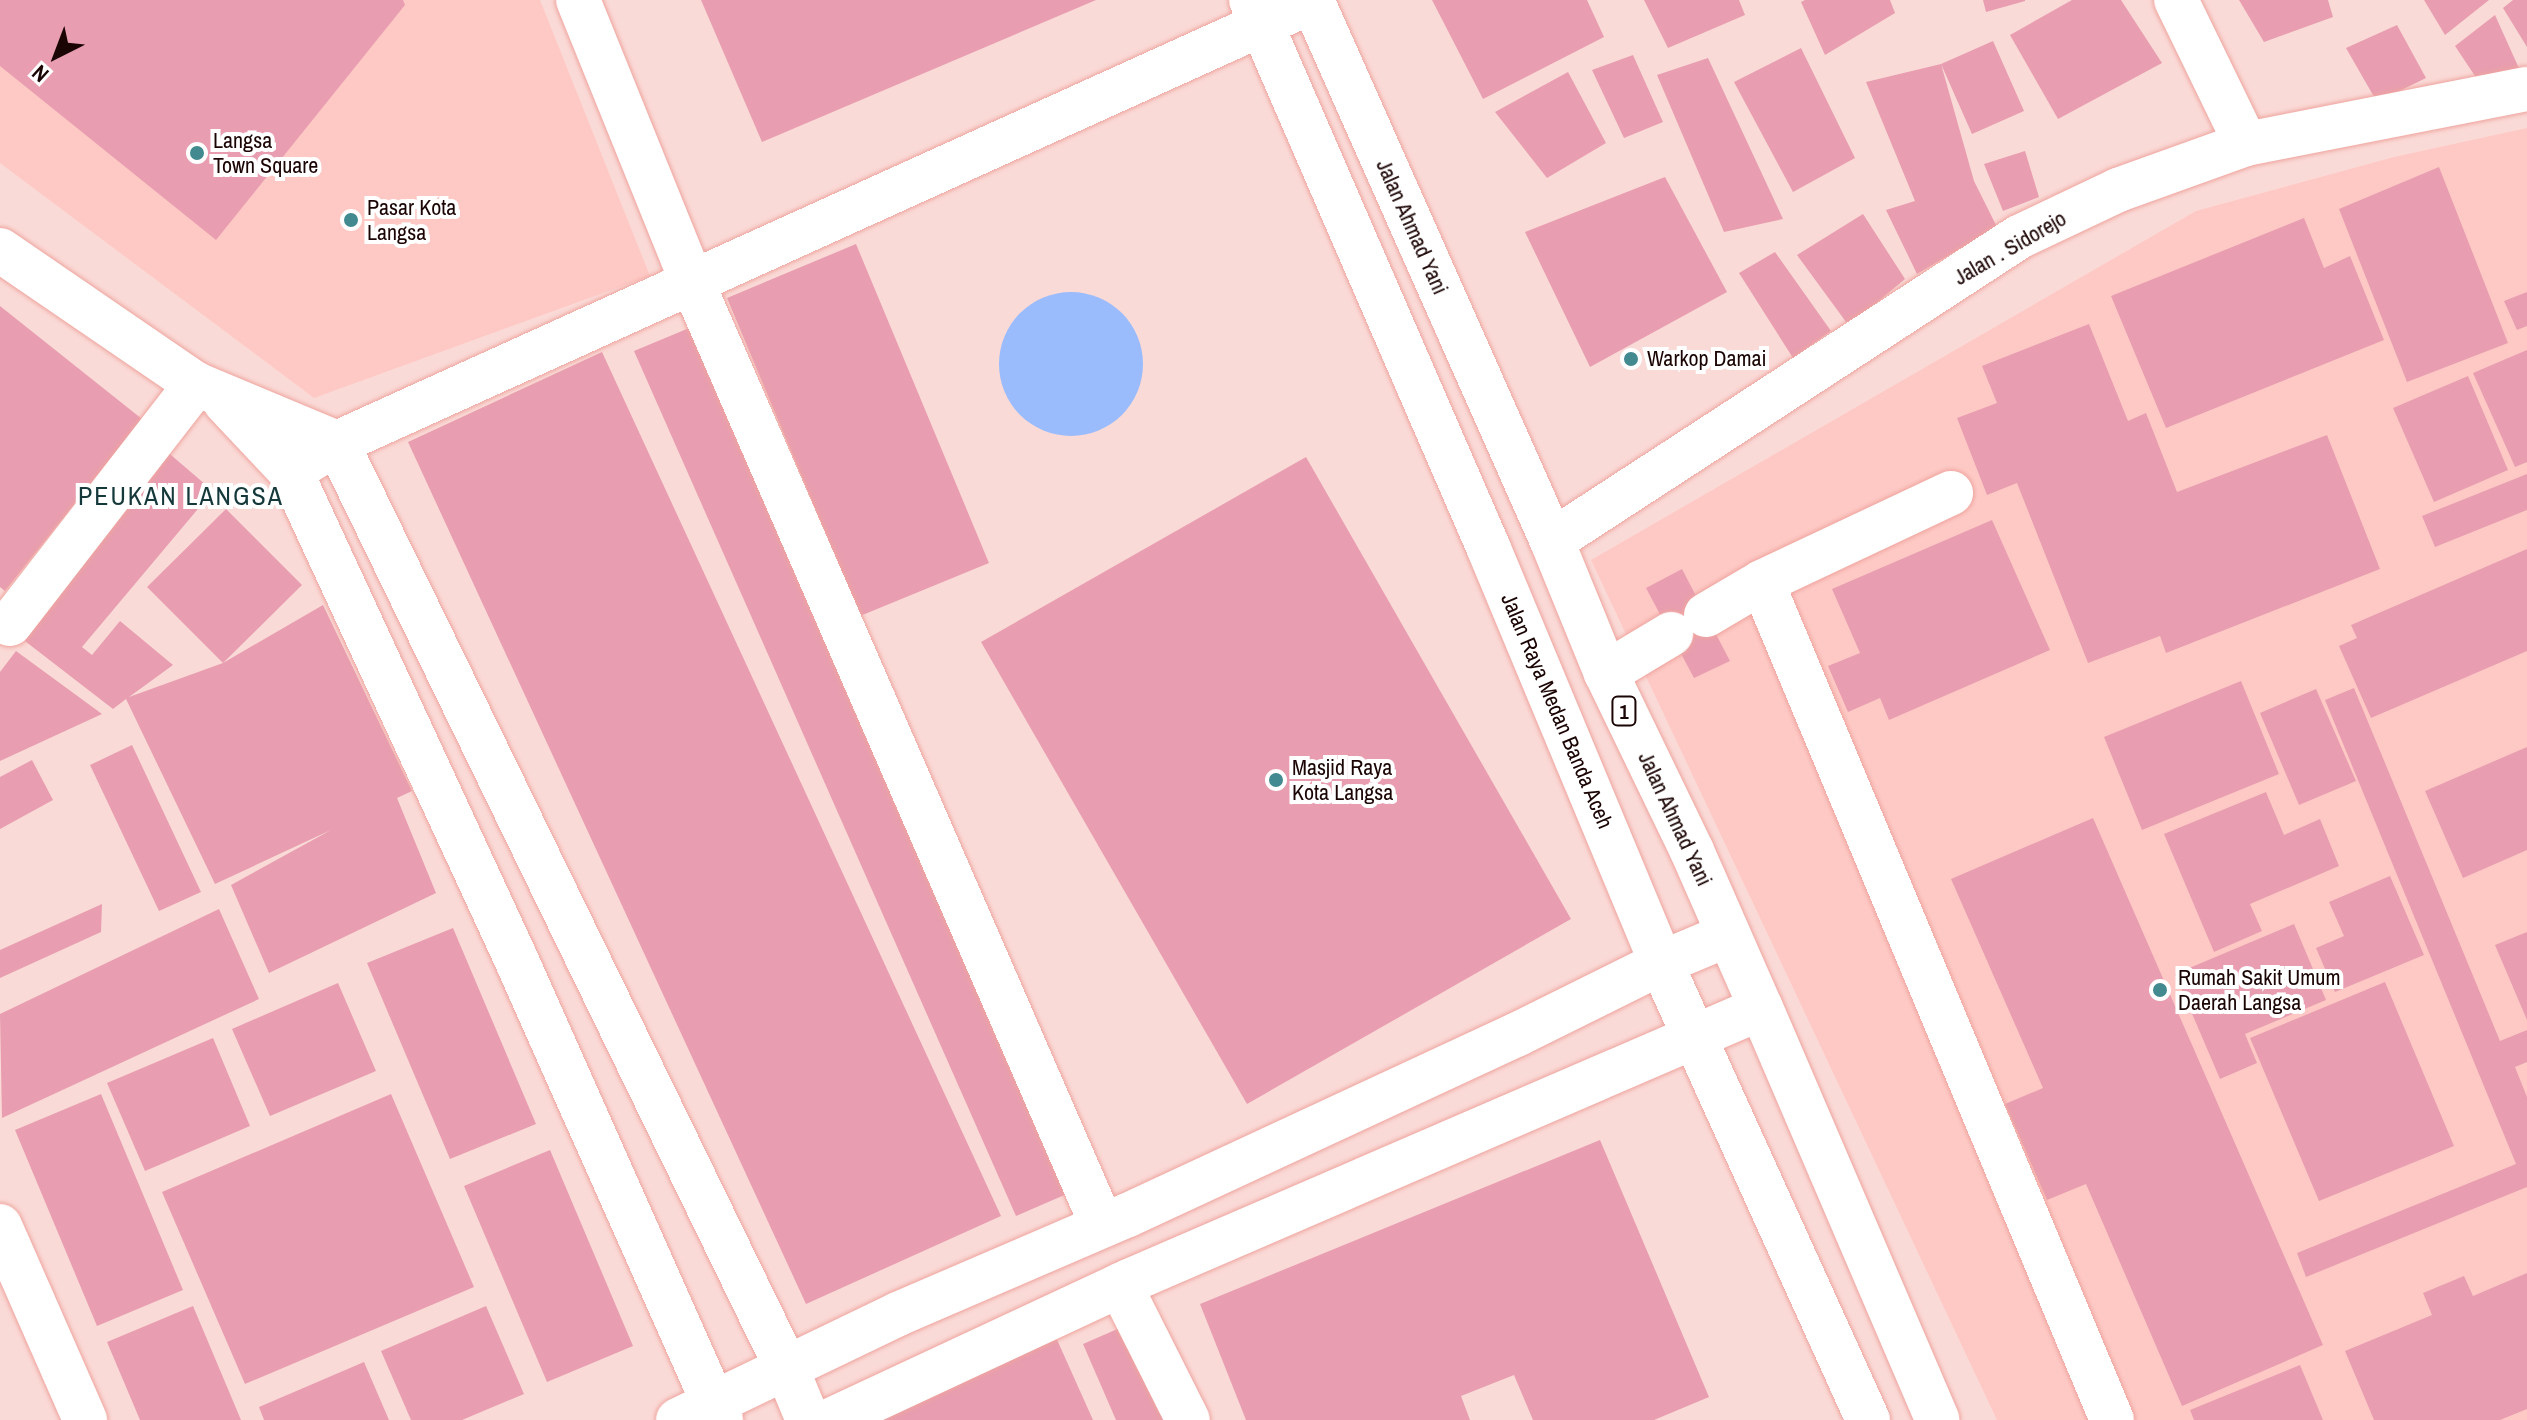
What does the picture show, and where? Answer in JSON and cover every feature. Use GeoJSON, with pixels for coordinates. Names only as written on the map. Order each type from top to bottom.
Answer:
{"type":"FeatureCollection","features":[{"type":"Feature","properties":{"kind":"street"},"geometry":{"type":"LineString","coordinates":[[578,0],[693,284],[1102,1225]]}},
{"type":"Feature","properties":{"kind":"street"},"geometry":{"type":"LineString","coordinates":[[291,472],[337,443],[693,284],[1256,12],[1312,0]]}},
{"type":"Feature","properties":{"kind":"street","name":"Jalan Ahmad Yani"},"geometry":{"type":"LineString","coordinates":[[1312,0],[1552,541],[1606,673],[1761,1008],[1938,1420]]}},
{"type":"Feature","properties":{"kind":"street"},"geometry":{"type":"LineString","coordinates":[[2176,0],[2246,144]]}},
{"type":"Feature","properties":{"kind":"street","name":"Jalan Raya Medan Banda Aceh"},"geometry":{"type":"LineString","coordinates":[[1256,12],[1489,549],[1661,963],[1868,1420]]}},
{"type":"Feature","properties":{"kind":"street","name":"Jalan . Sidorejo"},"geometry":{"type":"LineString","coordinates":[[1552,541],[2019,237],[2118,190],[2246,144],[2527,89]]}},
{"type":"Feature","properties":{"kind":"street"},"geometry":{"type":"LineString","coordinates":[[0,250],[204,386],[337,443],[786,1367],[808,1420]]}},
{"type":"Feature","properties":{"kind":"street"},"geometry":{"type":"LineString","coordinates":[[204,386],[291,472],[615,1176],[703,1414],[786,1367],[1102,1225],[1516,1035],[1661,963],[1728,935]]}},
{"type":"Feature","properties":{"kind":"street"},"geometry":{"type":"LineString","coordinates":[[3,626],[204,386]]}},
{"type":"Feature","properties":{"kind":"street"},"geometry":{"type":"LineString","coordinates":[[1606,673],[1762,582],[1951,493]]}},
{"type":"Feature","properties":{"kind":"street"},"geometry":{"type":"LineString","coordinates":[[1762,582],[2112,1420]]}},
{"type":"Feature","properties":{"kind":"street"},"geometry":{"type":"LineString","coordinates":[[493,910],[551,880]]}},
{"type":"Feature","properties":{"kind":"street"},"geometry":{"type":"LineString","coordinates":[[831,1420],[1120,1285],[1761,1008]]}},
{"type":"Feature","properties":{"kind":"street"},"geometry":{"type":"LineString","coordinates":[[0,1226],[85,1420]]}},
{"type":"Feature","properties":{"kind":"street"},"geometry":{"type":"LineString","coordinates":[[1120,1285],[1188,1420]]}},
{"type":"Feature","properties":{"kind":"shaded area","name":"Pasar Kota Langsa"},"geometry":{"type":"Polygon","coordinates":[[[0,0],[540,0],[650,276],[314,398],[0,163],[0,0]]]}},
{"type":"Feature","properties":{"kind":"shaded area","name":"Rumah Sakit Umum Daerah Langsa"},"geometry":{"type":"Polygon","coordinates":[[[2527,128],[2527,1420],[1997,1420],[1591,560],[2196,211],[2394,157],[2527,128]]]}},
{"type":"Feature","properties":{"kind":"water"},"geometry":{"type":"Polygon","coordinates":[[[1071,292],[1099,297],[1122,313],[1138,336],[1143,364],[1138,392],[1122,415],[1099,431],[1071,436],[1043,431],[1020,415],[1004,392],[999,364],[1004,336],[1020,313],[1043,297],[1071,292]]]}},
{"type":"Feature","properties":{"kind":"building","name":"Langsa Town Square"},"geometry":{"type":"Polygon","coordinates":[[[0,0],[403,0],[405,5],[216,240],[0,66],[0,0]]]}},
{"type":"Feature","properties":{"kind":"building"},"geometry":{"type":"Polygon","coordinates":[[[701,0],[1096,0],[762,142],[701,0]]]}},
{"type":"Feature","properties":{"kind":"building"},"geometry":{"type":"Polygon","coordinates":[[[1432,0],[1587,0],[1604,37],[1483,99],[1432,0]]]}},
{"type":"Feature","properties":{"kind":"building"},"geometry":{"type":"Polygon","coordinates":[[[1644,0],[1739,0],[1745,15],[1668,48],[1644,0]]]}},
{"type":"Feature","properties":{"kind":"building"},"geometry":{"type":"Polygon","coordinates":[[[1890,0],[1895,13],[1825,55],[1801,2],[1890,0]]]}},
{"type":"Feature","properties":{"kind":"building"},"geometry":{"type":"Polygon","coordinates":[[[1983,0],[2025,0],[2025,1],[1986,12],[1983,0]]]}},
{"type":"Feature","properties":{"kind":"building"},"geometry":{"type":"Polygon","coordinates":[[[2072,0],[2121,0],[2162,63],[2058,119],[2010,35],[2072,0]]]}},
{"type":"Feature","properties":{"kind":"building"},"geometry":{"type":"Polygon","coordinates":[[[2239,0],[2328,0],[2333,17],[2264,42],[2239,0]]]}},
{"type":"Feature","properties":{"kind":"building"},"geometry":{"type":"Polygon","coordinates":[[[2424,0],[2489,0],[2445,35],[2424,0]]]}},
{"type":"Feature","properties":{"kind":"building"},"geometry":{"type":"Polygon","coordinates":[[[2513,0],[2527,0],[2527,47],[2503,8],[2513,0]]]}},
{"type":"Feature","properties":{"kind":"building"},"geometry":{"type":"Polygon","coordinates":[[[2495,15],[2522,75],[2479,82],[2455,46],[2495,15]]]}},
{"type":"Feature","properties":{"kind":"building"},"geometry":{"type":"Polygon","coordinates":[[[2397,25],[2426,78],[2377,102],[2346,48],[2397,25]]]}},
{"type":"Feature","properties":{"kind":"building"},"geometry":{"type":"Polygon","coordinates":[[[1993,41],[2024,111],[1972,134],[1941,64],[1993,41]]]}},
{"type":"Feature","properties":{"kind":"building"},"geometry":{"type":"Polygon","coordinates":[[[1801,48],[1855,158],[1793,192],[1734,82],[1801,48]]]}},
{"type":"Feature","properties":{"kind":"building"},"geometry":{"type":"Polygon","coordinates":[[[1633,55],[1663,122],[1624,138],[1592,70],[1633,55]]]}},
{"type":"Feature","properties":{"kind":"building"},"geometry":{"type":"Polygon","coordinates":[[[1708,58],[1783,219],[1724,232],[1657,75],[1708,58]]]}},
{"type":"Feature","properties":{"kind":"building"},"geometry":{"type":"Polygon","coordinates":[[[1941,64],[1974,181],[1997,227],[1917,274],[1886,210],[1915,201],[1866,82],[1941,64]]]}},
{"type":"Feature","properties":{"kind":"building"},"geometry":{"type":"Polygon","coordinates":[[[1568,72],[1606,143],[1547,178],[1495,112],[1568,72]]]}},
{"type":"Feature","properties":{"kind":"building"},"geometry":{"type":"Polygon","coordinates":[[[2025,151],[2039,197],[2003,211],[1984,164],[2025,151]]]}},
{"type":"Feature","properties":{"kind":"building"},"geometry":{"type":"Polygon","coordinates":[[[2439,167],[2508,343],[2407,382],[2339,209],[2439,167]]]}},
{"type":"Feature","properties":{"kind":"building"},"geometry":{"type":"Polygon","coordinates":[[[1665,177],[1727,292],[1590,367],[1525,232],[1665,177]]]}},
{"type":"Feature","properties":{"kind":"building"},"geometry":{"type":"Polygon","coordinates":[[[1863,214],[1905,279],[1849,326],[1797,255],[1863,214]]]}},
{"type":"Feature","properties":{"kind":"building"},"geometry":{"type":"Polygon","coordinates":[[[2304,218],[2324,268],[2350,256],[2384,340],[2166,428],[2111,296],[2304,218]]]}},
{"type":"Feature","properties":{"kind":"building"},"geometry":{"type":"Polygon","coordinates":[[[856,244],[989,563],[860,616],[727,298],[856,244]]]}},
{"type":"Feature","properties":{"kind":"building"},"geometry":{"type":"Polygon","coordinates":[[[1775,252],[1831,331],[1793,358],[1739,273],[1775,252]]]}},
{"type":"Feature","properties":{"kind":"building"},"geometry":{"type":"Polygon","coordinates":[[[2527,292],[2527,326],[2517,330],[2504,301],[2527,292]]]}},
{"type":"Feature","properties":{"kind":"building"},"geometry":{"type":"Polygon","coordinates":[[[0,306],[142,419],[5,591],[0,587],[0,306]]]}},
{"type":"Feature","properties":{"kind":"building"},"geometry":{"type":"Polygon","coordinates":[[[2089,324],[2128,421],[2146,413],[2177,492],[2327,435],[2380,569],[2166,653],[2160,636],[2088,663],[2017,483],[1987,495],[1957,418],[1997,403],[1982,366],[2089,324]]]}},
{"type":"Feature","properties":{"kind":"building"},"geometry":{"type":"Polygon","coordinates":[[[694,326],[1076,1190],[1016,1216],[634,351],[694,326]]]}},
{"type":"Feature","properties":{"kind":"building"},"geometry":{"type":"Polygon","coordinates":[[[2527,350],[2527,462],[2515,467],[2473,373],[2527,350]]]}},
{"type":"Feature","properties":{"kind":"building"},"geometry":{"type":"Polygon","coordinates":[[[602,352],[1001,1216],[806,1304],[408,442],[602,352]]]}},
{"type":"Feature","properties":{"kind":"building"},"geometry":{"type":"Polygon","coordinates":[[[2468,376],[2508,470],[2434,502],[2393,408],[2468,376]]]}},
{"type":"Feature","properties":{"kind":"building"},"geometry":{"type":"Polygon","coordinates":[[[164,449],[213,491],[82,647],[92,655],[120,621],[173,665],[129,697],[223,663],[323,605],[412,791],[397,798],[436,893],[269,973],[231,885],[331,830],[215,884],[126,699],[113,709],[21,638],[164,449]]]}},
{"type":"Feature","properties":{"kind":"building","name":"Masjid Raya Kota Langsa"},"geometry":{"type":"Polygon","coordinates":[[[1306,457],[1571,919],[1247,1104],[981,642],[1306,457]]]}},
{"type":"Feature","properties":{"kind":"building"},"geometry":{"type":"Polygon","coordinates":[[[2527,474],[2527,510],[2435,547],[2422,516],[2527,474]]]}},
{"type":"Feature","properties":{"kind":"building"},"geometry":{"type":"Polygon","coordinates":[[[226,509],[302,585],[223,663],[147,587],[226,509]]]}},
{"type":"Feature","properties":{"kind":"building"},"geometry":{"type":"Polygon","coordinates":[[[1992,520],[2050,650],[1889,720],[1880,698],[1848,712],[1828,666],[1860,653],[1832,589],[1992,520]]]}},
{"type":"Feature","properties":{"kind":"building"},"geometry":{"type":"Polygon","coordinates":[[[2527,549],[2527,651],[2371,718],[2339,646],[2357,638],[2351,625],[2527,549]]]}},
{"type":"Feature","properties":{"kind":"building"},"geometry":{"type":"Polygon","coordinates":[[[1682,569],[1730,661],[1694,678],[1646,588],[1682,569]]]}},
{"type":"Feature","properties":{"kind":"building"},"geometry":{"type":"Polygon","coordinates":[[[16,651],[102,714],[0,761],[0,672],[16,651]]]}},
{"type":"Feature","properties":{"kind":"building"},"geometry":{"type":"Polygon","coordinates":[[[2241,681],[2279,774],[2142,830],[2104,737],[2241,681]]]}},
{"type":"Feature","properties":{"kind":"building"},"geometry":{"type":"Polygon","coordinates":[[[2354,688],[2500,1041],[2527,1030],[2527,1062],[2515,1067],[2527,1097],[2527,1187],[2306,1277],[2297,1253],[2516,1164],[2325,700],[2354,688]]]}},
{"type":"Feature","properties":{"kind":"building"},"geometry":{"type":"Polygon","coordinates":[[[2316,689],[2356,781],[2299,805],[2260,713],[2316,689]]]}},
{"type":"Feature","properties":{"kind":"building"},"geometry":{"type":"Polygon","coordinates":[[[132,745],[201,892],[159,911],[90,765],[132,745]]]}},
{"type":"Feature","properties":{"kind":"building"},"geometry":{"type":"Polygon","coordinates":[[[2527,747],[2527,850],[2463,878],[2425,791],[2527,747]]]}},
{"type":"Feature","properties":{"kind":"building"},"geometry":{"type":"Polygon","coordinates":[[[32,760],[53,800],[0,829],[0,777],[32,760]]]}},
{"type":"Feature","properties":{"kind":"building"},"geometry":{"type":"Polygon","coordinates":[[[2266,792],[2284,835],[2320,819],[2339,866],[2250,904],[2262,931],[2214,952],[2164,834],[2266,792]]]}},
{"type":"Feature","properties":{"kind":"building"},"geometry":{"type":"Polygon","coordinates":[[[2093,818],[2323,1345],[2182,1406],[2086,1184],[2047,1200],[2005,1104],[2043,1088],[1951,879],[2093,818]]]}},
{"type":"Feature","properties":{"kind":"building"},"geometry":{"type":"Polygon","coordinates":[[[2390,876],[2424,955],[2335,992],[2316,948],[2344,936],[2329,902],[2390,876]]]}},
{"type":"Feature","properties":{"kind":"building"},"geometry":{"type":"Polygon","coordinates":[[[102,904],[101,932],[0,978],[0,950],[102,904]]]}},
{"type":"Feature","properties":{"kind":"building"},"geometry":{"type":"Polygon","coordinates":[[[219,909],[259,999],[2,1118],[0,1014],[219,909]]]}},
{"type":"Feature","properties":{"kind":"building"},"geometry":{"type":"Polygon","coordinates":[[[2294,924],[2326,1000],[2245,1034],[2257,1063],[2220,1079],[2175,974],[2294,924]]]}},
{"type":"Feature","properties":{"kind":"building"},"geometry":{"type":"Polygon","coordinates":[[[453,928],[536,1124],[450,1159],[367,963],[453,928]]]}},
{"type":"Feature","properties":{"kind":"building"},"geometry":{"type":"Polygon","coordinates":[[[2527,932],[2527,1020],[2495,945],[2527,932]]]}},
{"type":"Feature","properties":{"kind":"building"},"geometry":{"type":"Polygon","coordinates":[[[2385,982],[2454,1146],[2319,1201],[2250,1038],[2385,982]]]}},
{"type":"Feature","properties":{"kind":"building"},"geometry":{"type":"Polygon","coordinates":[[[338,983],[376,1071],[270,1116],[232,1029],[338,983]]]}},
{"type":"Feature","properties":{"kind":"building"},"geometry":{"type":"Polygon","coordinates":[[[213,1038],[250,1126],[145,1171],[107,1083],[213,1038]]]}},
{"type":"Feature","properties":{"kind":"building"},"geometry":{"type":"Polygon","coordinates":[[[101,1094],[183,1290],[97,1326],[15,1130],[101,1094]]]}},
{"type":"Feature","properties":{"kind":"building"},"geometry":{"type":"Polygon","coordinates":[[[391,1094],[474,1287],[245,1384],[162,1192],[391,1094]]]}},
{"type":"Feature","properties":{"kind":"building"},"geometry":{"type":"Polygon","coordinates":[[[1600,1140],[1709,1397],[1654,1420],[1533,1420],[1514,1375],[1461,1396],[1470,1420],[1246,1420],[1200,1304],[1600,1140]]]}},
{"type":"Feature","properties":{"kind":"building"},"geometry":{"type":"Polygon","coordinates":[[[550,1150],[633,1346],[547,1382],[464,1186],[550,1150]]]}},
{"type":"Feature","properties":{"kind":"building"},"geometry":{"type":"Polygon","coordinates":[[[2527,1273],[2527,1409],[2500,1420],[2374,1420],[2345,1351],[2432,1315],[2423,1293],[2464,1276],[2473,1296],[2527,1273]]]}},
{"type":"Feature","properties":{"kind":"building"},"geometry":{"type":"Polygon","coordinates":[[[193,1306],[241,1420],[140,1420],[107,1342],[193,1306]]]}},
{"type":"Feature","properties":{"kind":"building"},"geometry":{"type":"Polygon","coordinates":[[[486,1306],[524,1394],[462,1420],[411,1420],[381,1351],[486,1306]]]}},
{"type":"Feature","properties":{"kind":"building"},"geometry":{"type":"Polygon","coordinates":[[[1129,1324],[1171,1420],[1116,1420],[1083,1344],[1129,1324]]]}},
{"type":"Feature","properties":{"kind":"building"},"geometry":{"type":"Polygon","coordinates":[[[1054,1333],[1093,1420],[864,1420],[1054,1333]]]}},
{"type":"Feature","properties":{"kind":"building"},"geometry":{"type":"Polygon","coordinates":[[[364,1362],[389,1420],[264,1420],[259,1407],[364,1362]]]}},
{"type":"Feature","properties":{"kind":"building"},"geometry":{"type":"Polygon","coordinates":[[[2300,1365],[2323,1420],[2194,1420],[2190,1410],[2300,1365]]]}},
{"type":"Feature","properties":{"kind":"place","name":"Langsa Town Square"},"geometry":{"type":"Point","coordinates":[197,153]}},
{"type":"Feature","properties":{"kind":"place","name":"Pasar Kota Langsa"},"geometry":{"type":"Point","coordinates":[351,220]}},
{"type":"Feature","properties":{"kind":"place","name":"Warkop Damai"},"geometry":{"type":"Point","coordinates":[1631,359]}},
{"type":"Feature","properties":{"kind":"place","name":"Masjid Raya Kota Langsa"},"geometry":{"type":"Point","coordinates":[1276,780]}},
{"type":"Feature","properties":{"kind":"place","name":"Rumah Sakit Umum Daerah Langsa"},"geometry":{"type":"Point","coordinates":[2160,990]}},
{"type":"Feature","properties":{"kind":"district","name":"PEUKAN LANGSA"},"geometry":{"type":"Point","coordinates":[181,496]}}]}
